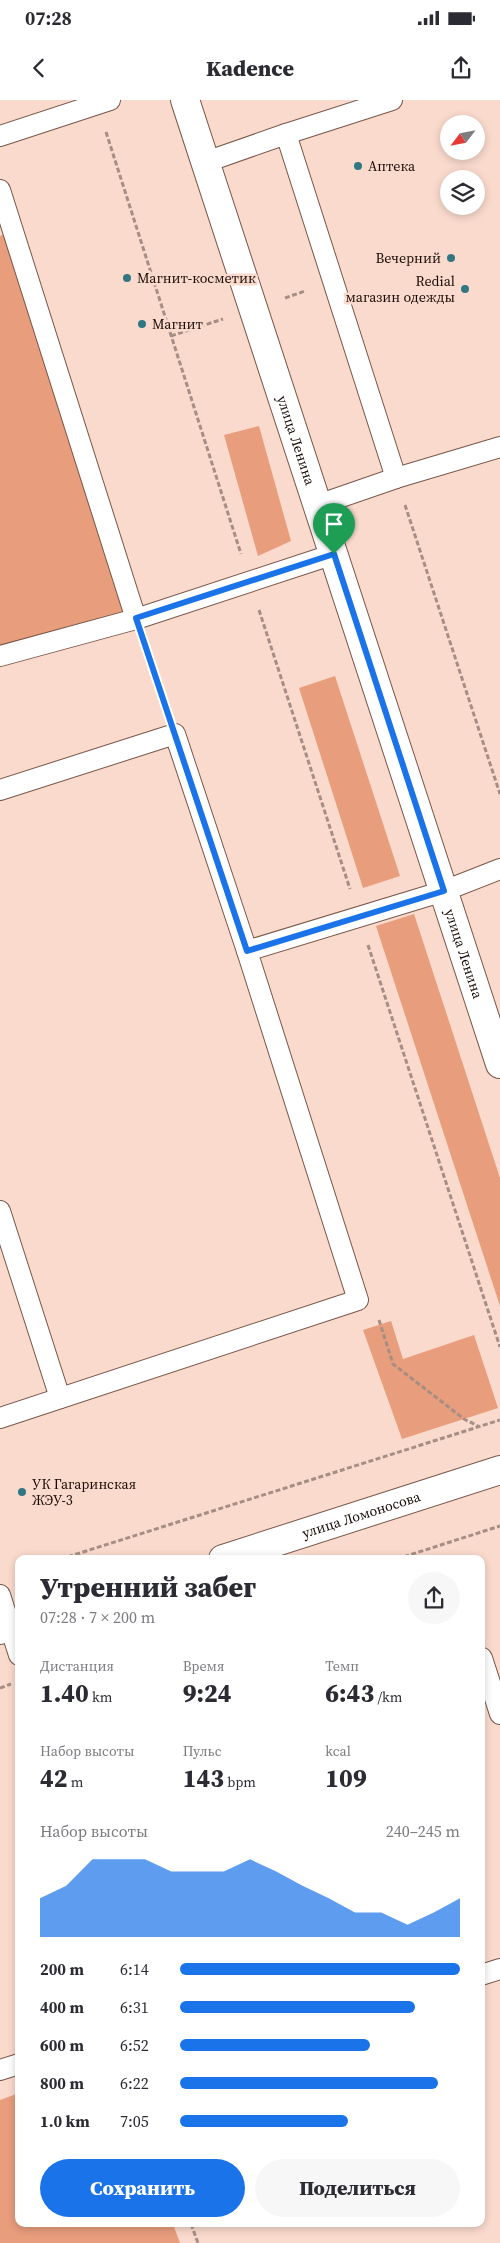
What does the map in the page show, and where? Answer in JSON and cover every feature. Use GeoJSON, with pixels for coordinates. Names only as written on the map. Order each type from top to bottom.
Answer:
{"type":"FeatureCollection","features":[{"type":"Feature","properties":{"kind":"street","name":"улица Ленина"},"geometry":{"type":"LineString","coordinates":[[185,100],[500,1064]]}},
{"type":"Feature","properties":{"kind":"street","name":"улица Ломоносова"},"geometry":{"type":"LineString","coordinates":[[235,1555],[500,1470]]}},
{"type":"Feature","properties":{"kind":"lane"},"geometry":{"type":"LineString","coordinates":[[206,162],[392,100]]}},
{"type":"Feature","properties":{"kind":"lane"},"geometry":{"type":"LineString","coordinates":[[0,136],[104,102]]}},
{"type":"Feature","properties":{"kind":"lane"},"geometry":{"type":"LineString","coordinates":[[286,134],[396,478]]}},
{"type":"Feature","properties":{"kind":"lane"},"geometry":{"type":"LineString","coordinates":[[0,190],[136,618]]}},
{"type":"Feature","properties":{"kind":"lane"},"geometry":{"type":"LineString","coordinates":[[318,505],[396,478],[500,447]]}},
{"type":"Feature","properties":{"kind":"lane"},"geometry":{"type":"LineString","coordinates":[[0,656],[136,618],[334,554]]}},
{"type":"Feature","properties":{"kind":"lane"},"geometry":{"type":"LineString","coordinates":[[0,790],[175,734],[247,951],[358,1300],[0,1418]]}},
{"type":"Feature","properties":{"kind":"lane"},"geometry":{"type":"LineString","coordinates":[[247,951],[444,891],[500,869]]}},
{"type":"Feature","properties":{"kind":"lane"},"geometry":{"type":"LineString","coordinates":[[0,1211],[60,1398]]}},
{"type":"Feature","properties":{"kind":"lane"},"geometry":{"type":"LineString","coordinates":[[0,1595],[15,1643]]}},
{"type":"Feature","properties":{"kind":"lane"},"geometry":{"type":"LineString","coordinates":[[488,1656],[500,1714]]}},
{"type":"Feature","properties":{"kind":"lane"},"geometry":{"type":"LineString","coordinates":[[485,1974],[500,1969]]}},
{"type":"Feature","properties":{"kind":"lane"},"geometry":{"type":"LineString","coordinates":[[0,2070],[15,2065]]}},
{"type":"Feature","properties":{"kind":"path"},"geometry":{"type":"LineString","coordinates":[[104,102],[250,582],[500,1347]]}},
{"type":"Feature","properties":{"kind":"path"},"geometry":{"type":"LineString","coordinates":[[396,478],[500,794]]}},
{"type":"Feature","properties":{"kind":"path"},"geometry":{"type":"LineString","coordinates":[[136,618],[175,734]]}},
{"type":"Feature","properties":{"kind":"path"},"geometry":{"type":"LineString","coordinates":[[358,1300],[374,1305],[394,1364],[464,1419],[478,1427]]}},
{"type":"Feature","properties":{"kind":"path"},"geometry":{"type":"LineString","coordinates":[[74,1555],[500,1420]]}},
{"type":"Feature","properties":{"kind":"path"},"geometry":{"type":"LineString","coordinates":[[409,1555],[500,1526]]}},
{"type":"Feature","properties":{"kind":"path"},"geometry":{"type":"LineString","coordinates":[[192,2227],[198,2243]]}},
{"type":"Feature","properties":{"kind":"shaded area"},"geometry":{"type":"Polygon","coordinates":[[[7,233],[127,612],[0,647],[0,236],[7,233]]]}},
{"type":"Feature","properties":{"kind":"shaded area"},"geometry":{"type":"Polygon","coordinates":[[[259,426],[291,541],[258,556],[224,435],[259,426]]]}},
{"type":"Feature","properties":{"kind":"shaded area"},"geometry":{"type":"Polygon","coordinates":[[[335,676],[400,876],[363,888],[299,688],[335,676]]]}},
{"type":"Feature","properties":{"kind":"shaded area"},"geometry":{"type":"Polygon","coordinates":[[[414,914],[500,1178],[500,1306],[376,926],[414,914]]]}},
{"type":"Feature","properties":{"kind":"shaded area"},"geometry":{"type":"Polygon","coordinates":[[[391,1321],[403,1359],[474,1335],[498,1408],[402,1439],[363,1330],[391,1321]]]}},
{"type":"Feature","properties":{"kind":"shaded area"},"geometry":{"type":"Polygon","coordinates":[[[15,2094],[15,2227],[174,2227],[180,2243],[0,2243],[0,2100],[15,2094]]]}},
{"type":"Feature","properties":{"kind":"place","name":"Аптека"},"geometry":{"type":"Point","coordinates":[358,166]}},
{"type":"Feature","properties":{"kind":"place","name":"Вечерний"},"geometry":{"type":"Point","coordinates":[451,258]}},
{"type":"Feature","properties":{"kind":"place","name":"Магнит-косметик"},"geometry":{"type":"Point","coordinates":[127,278]}},
{"type":"Feature","properties":{"kind":"place","name":"Redial магазин одежды"},"geometry":{"type":"Point","coordinates":[465,289]}},
{"type":"Feature","properties":{"kind":"place","name":"Магнит"},"geometry":{"type":"Point","coordinates":[142,324]}},
{"type":"Feature","properties":{"kind":"place","name":"УК Гагаринская ЖЭУ-3"},"geometry":{"type":"Point","coordinates":[22,1492]}},
{"type":"Feature","properties":{"kind":"route"},"geometry":{"type":"LineString","coordinates":[[334,554],[444,891],[247,951],[136,618],[334,554]]}}]}
